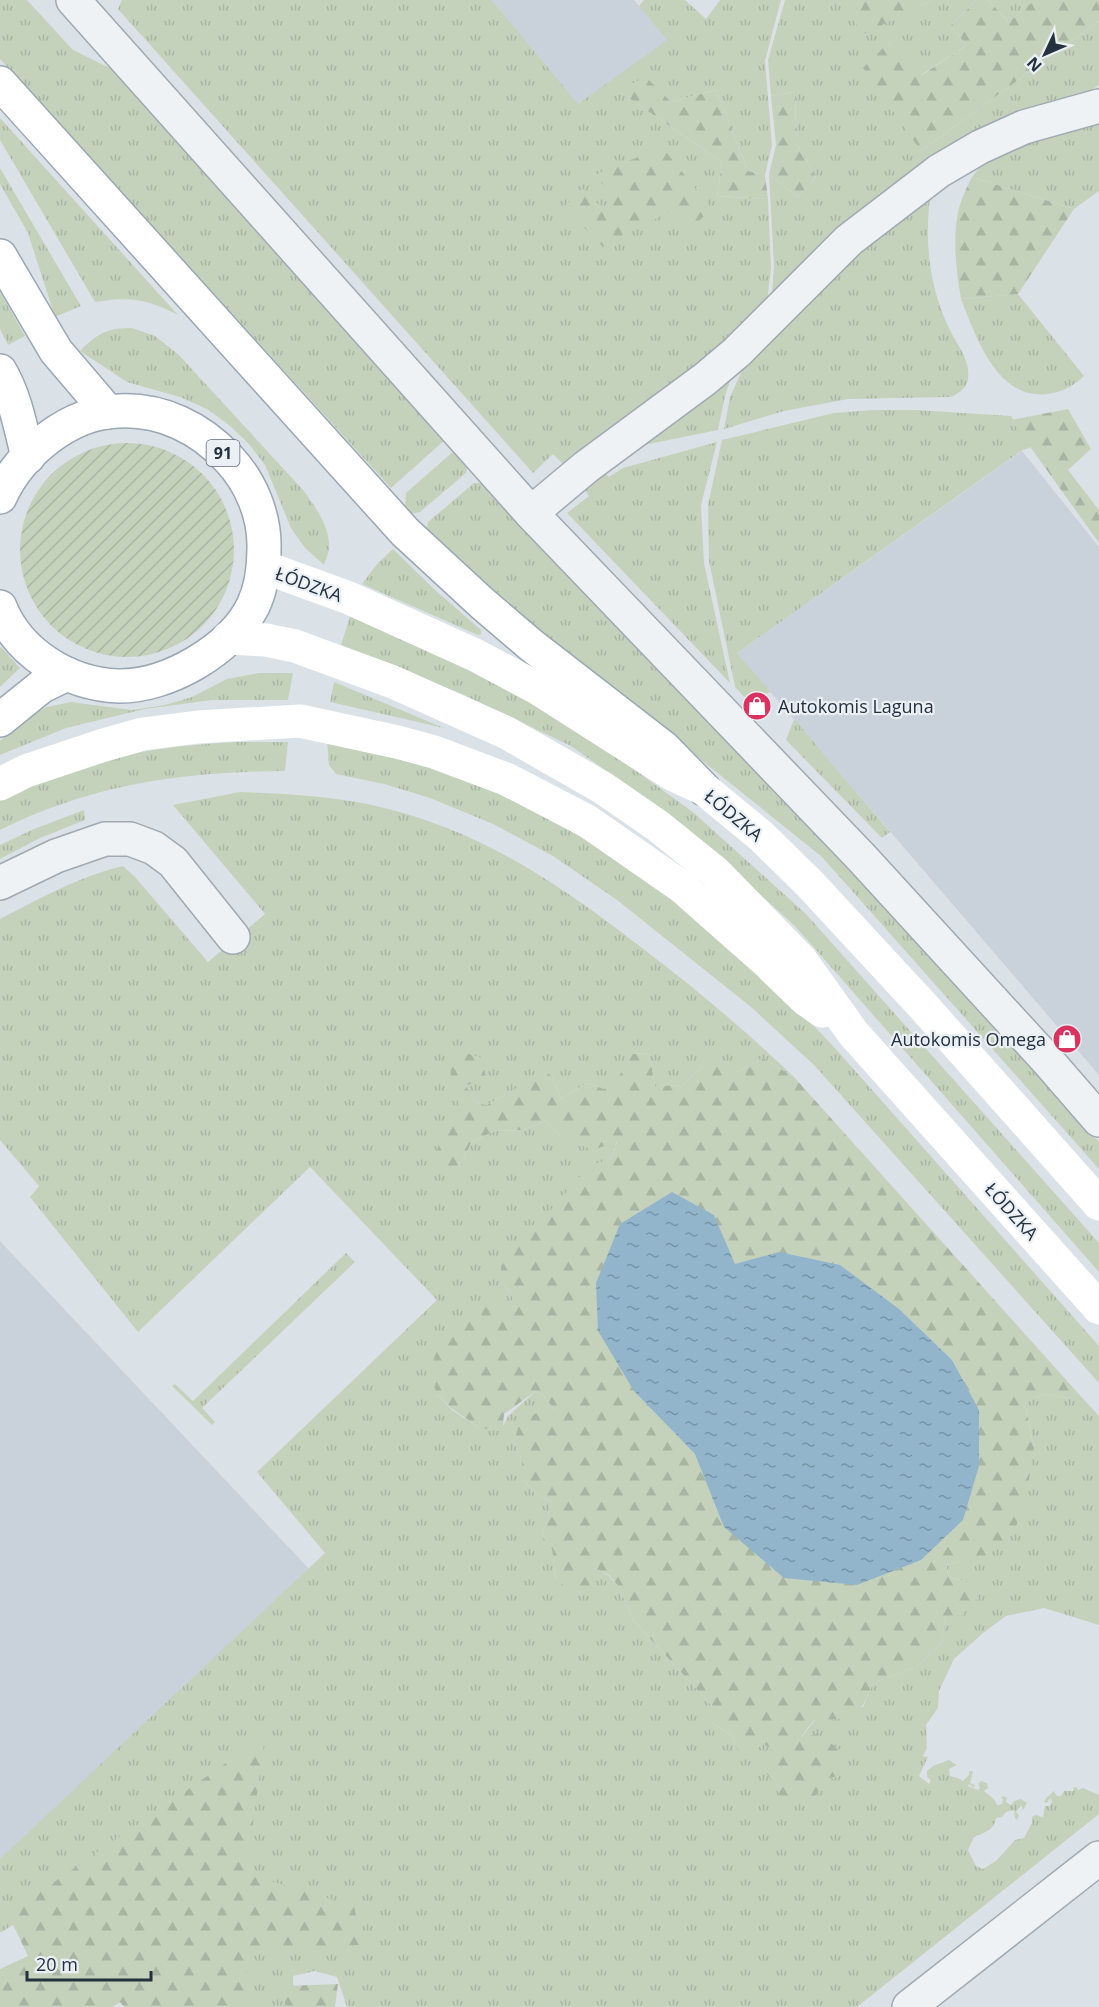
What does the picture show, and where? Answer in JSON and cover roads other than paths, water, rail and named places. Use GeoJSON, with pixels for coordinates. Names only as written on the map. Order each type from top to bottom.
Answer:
{"type":"FeatureCollection","features":[{"type":"Feature","properties":{"kind":"main road"},"geometry":{"type":"LineString","coordinates":[[0,83],[405,532],[531,645],[664,748],[704,789]]}},
{"type":"Feature","properties":{"kind":"main road"},"geometry":{"type":"LineString","coordinates":[[0,256],[56,351],[108,412]]}},
{"type":"Feature","properties":{"kind":"main road"},"geometry":{"type":"LineString","coordinates":[[0,371],[5,379],[28,457]]}},
{"type":"Feature","properties":{"kind":"main road","name":"91"},"geometry":{"type":"LineString","coordinates":[[0,497],[12,475],[28,457],[51,436],[66,427],[84,418],[108,412],[146,413],[170,419],[192,429],[219,448],[236,466],[257,504],[264,529],[264,567],[260,587],[244,621],[210,654],[190,666],[144,682],[117,686],[67,674],[26,646],[12,630],[0,607]]}},
{"type":"Feature","properties":{"kind":"main road","name":"ŁÓDZKA"},"geometry":{"type":"LineString","coordinates":[[264,567],[349,598],[475,655],[539,688],[672,774],[704,789],[761,836],[810,884],[923,1006],[1099,1204]]}},
{"type":"Feature","properties":{"kind":"main road","name":"ŁÓDZKA"},"geometry":{"type":"LineString","coordinates":[[228,638],[266,640],[295,646],[393,682],[507,733],[603,788],[658,826],[715,872],[801,960],[853,1033],[1099,1308]]}},
{"type":"Feature","properties":{"kind":"main road"},"geometry":{"type":"LineString","coordinates":[[0,720],[42,686],[67,674]]}},
{"type":"Feature","properties":{"kind":"main road","name":"ŁÓDZKA"},"geometry":{"type":"LineString","coordinates":[[0,784],[60,758],[143,734],[244,723],[300,721],[434,752],[506,779],[587,821],[682,887],[805,999],[853,1033]]}},
{"type":"Feature","properties":{"kind":"street"},"geometry":{"type":"LineString","coordinates":[[73,0],[531,513],[861,857],[1099,1120]]}},
{"type":"Feature","properties":{"kind":"street"},"geometry":{"type":"LineString","coordinates":[[531,513],[586,467],[705,379],[737,352],[849,240],[939,171],[980,147],[1024,127],[1099,106]]}},
{"type":"Feature","properties":{"kind":"street"},"geometry":{"type":"LineString","coordinates":[[0,883],[78,848],[105,839],[130,839],[154,848],[173,862],[233,937]]}},
{"type":"Feature","properties":{"kind":"street"},"geometry":{"type":"LineString","coordinates":[[909,2007],[1099,1858]]}},
{"type":"Feature","properties":{"kind":"water"},"geometry":{"type":"Polygon","coordinates":[[[672,1192],[714,1215],[735,1264],[779,1252],[840,1265],[899,1309],[952,1360],[979,1410],[979,1466],[963,1520],[921,1560],[857,1585],[784,1578],[724,1527],[695,1454],[634,1391],[598,1331],[596,1283],[620,1224],[672,1192]]]}},
{"type":"Feature","properties":{"kind":"place","name":"Autokomis Laguna"},"geometry":{"type":"Point","coordinates":[757,706]}},
{"type":"Feature","properties":{"kind":"place","name":"Autokomis Omega"},"geometry":{"type":"Point","coordinates":[1067,1039]}}]}
